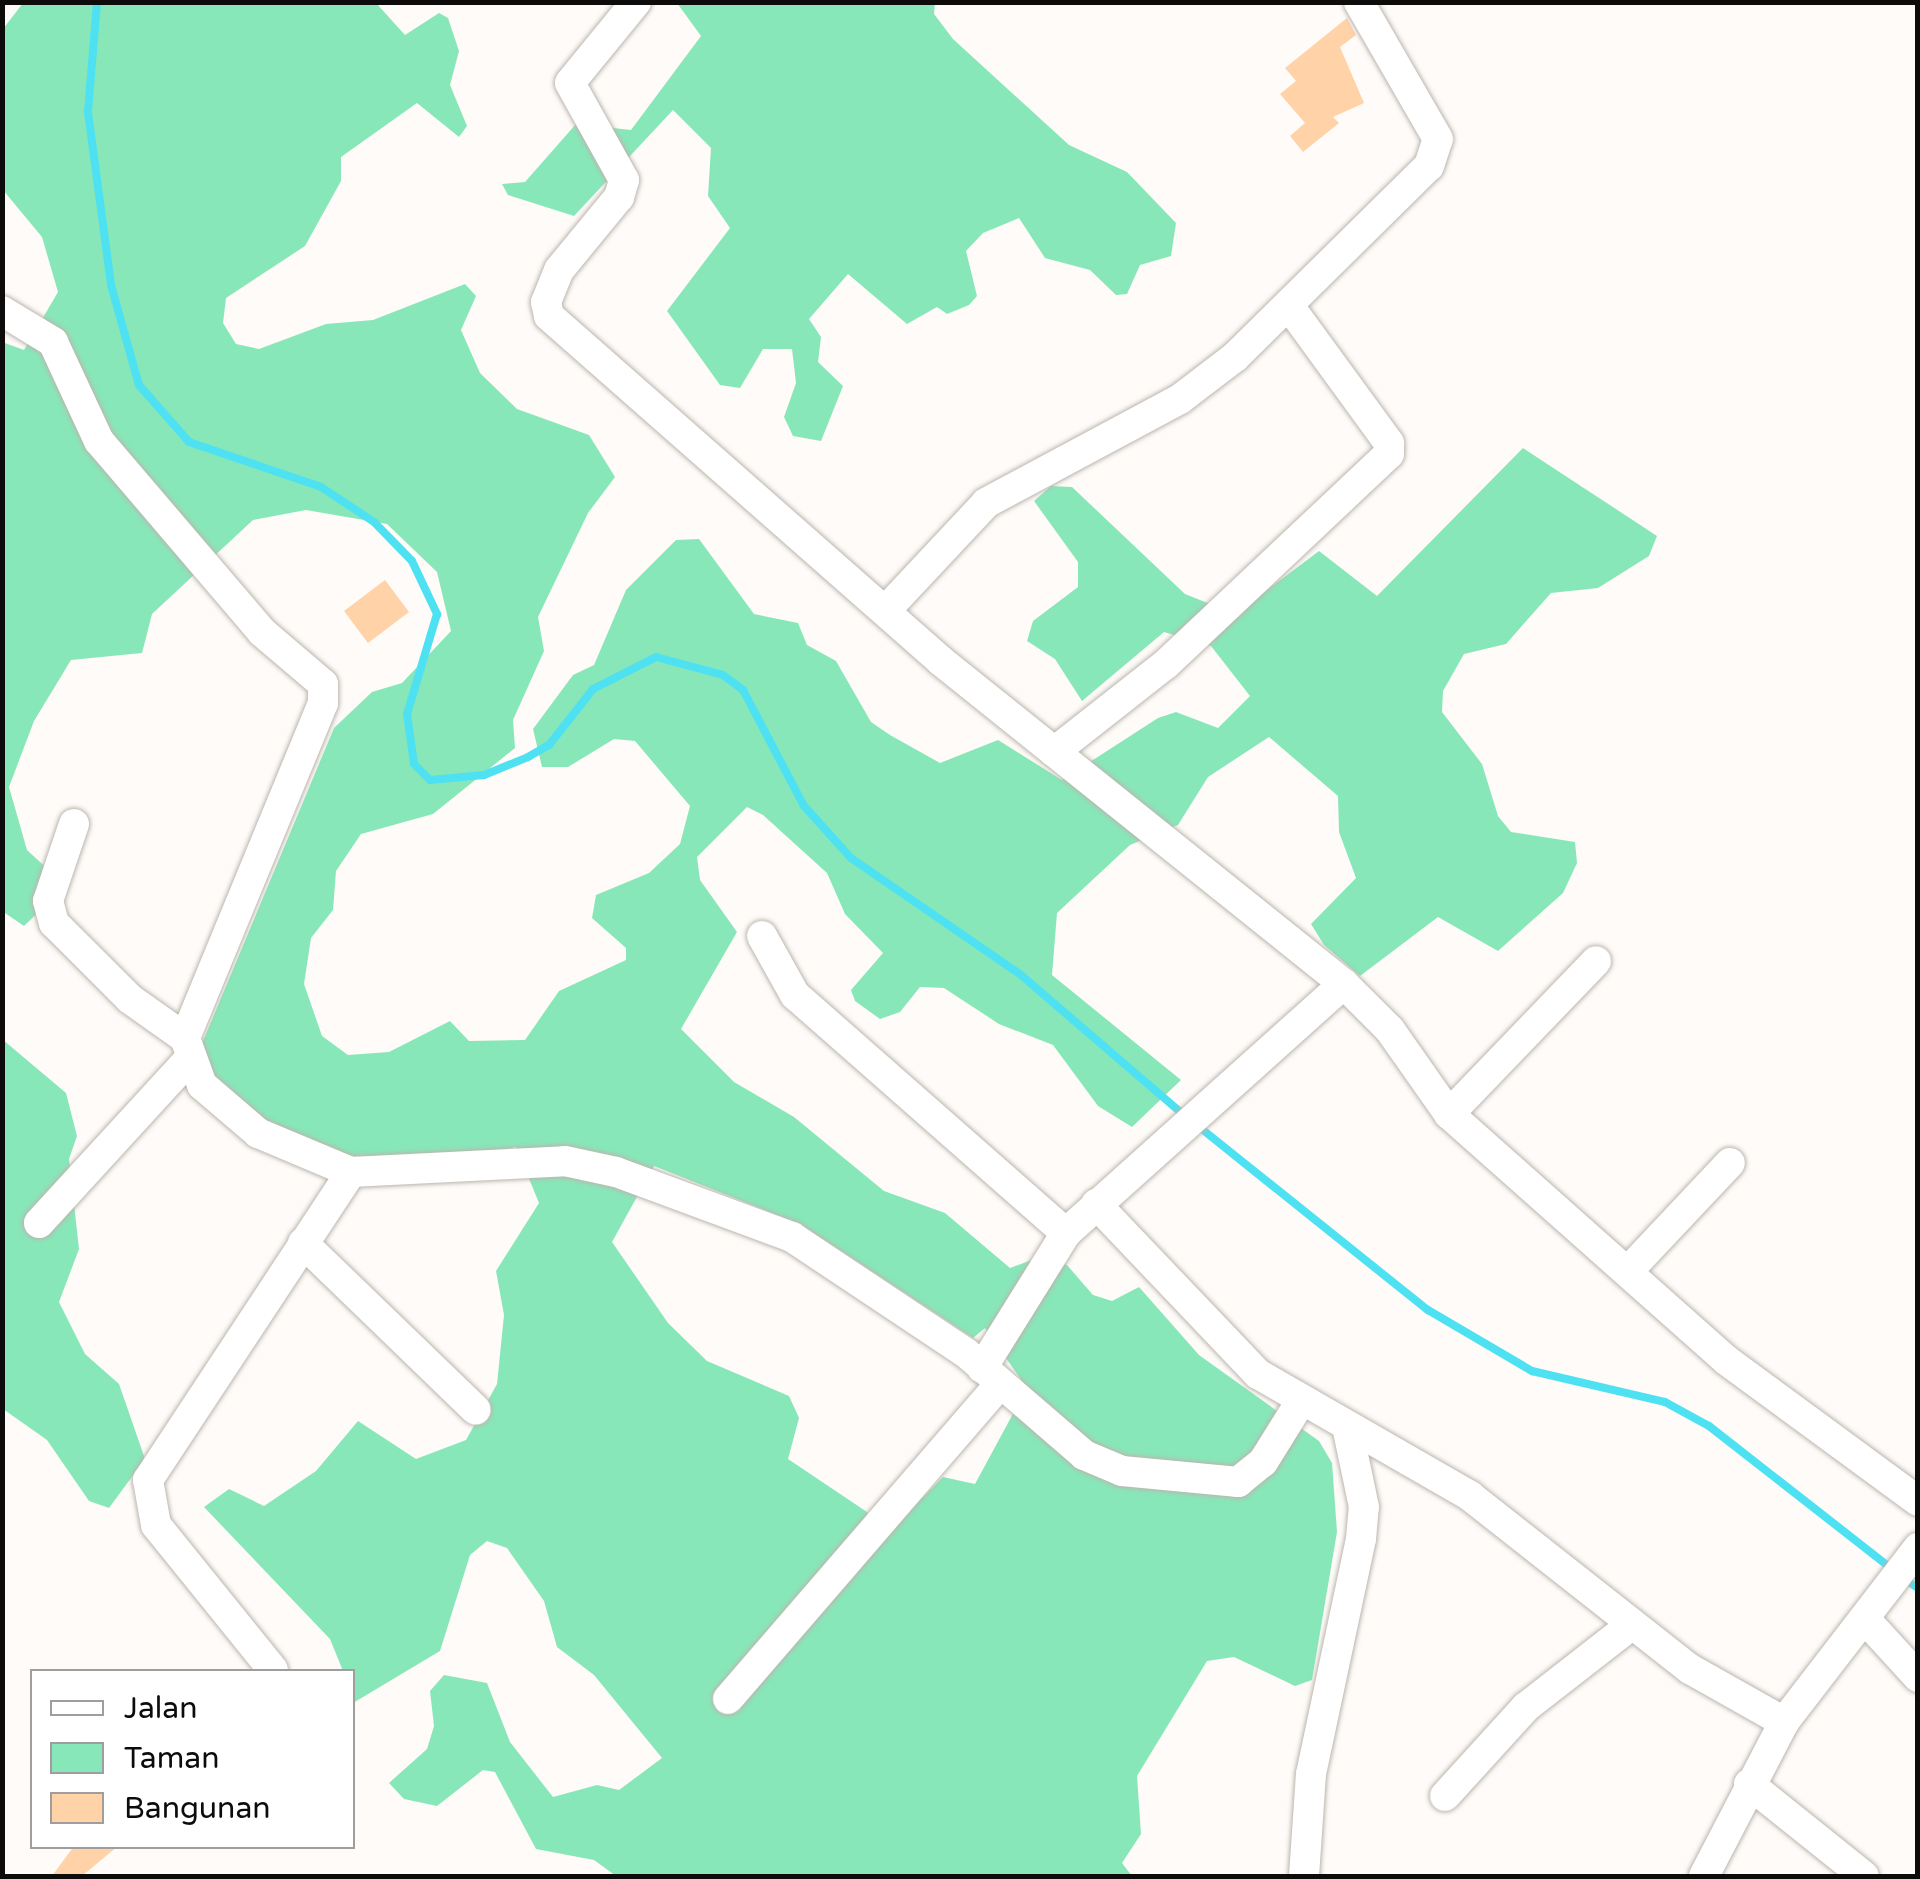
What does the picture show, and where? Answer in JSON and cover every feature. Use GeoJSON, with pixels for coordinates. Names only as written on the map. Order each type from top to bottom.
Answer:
{"type":"FeatureCollection","features":[{"type":"Feature","properties":{"kind":"street"},"geometry":{"type":"LineString","coordinates":[[636,2],[570,83],[624,180],[619,197],[559,270],[546,302],[550,316],[1054,752],[1344,984],[1390,1030],[1450,1114],[1726,1360],[1918,1502]]}},
{"type":"Feature","properties":{"kind":"street"},"geometry":{"type":"LineString","coordinates":[[886,610],[986,503],[1180,399],[1289,306],[1421,177],[1439,144],[1359,2]]}},
{"type":"Feature","properties":{"kind":"street"},"geometry":{"type":"LineString","coordinates":[[1054,752],[1166,664],[1388,454],[1389,443],[1289,306]]}},
{"type":"Feature","properties":{"kind":"street"},"geometry":{"type":"LineString","coordinates":[[2,312],[53,342],[100,441],[262,632],[326,694],[188,1048],[40,1223]]}},
{"type":"Feature","properties":{"kind":"street"},"geometry":{"type":"LineString","coordinates":[[74,824],[48,901],[54,923],[130,999],[188,1048],[202,1085],[258,1133],[352,1172],[564,1161],[616,1172],[792,1237],[991,1376],[1084,1456],[1122,1471],[1213,1484],[1250,1477],[1301,1401]]}},
{"type":"Feature","properties":{"kind":"street"},"geometry":{"type":"LineString","coordinates":[[762,936],[796,994],[1066,1234]]}},
{"type":"Feature","properties":{"kind":"street"},"geometry":{"type":"LineString","coordinates":[[1450,1114],[1596,961]]}},
{"type":"Feature","properties":{"kind":"street"},"geometry":{"type":"LineString","coordinates":[[728,1699],[991,1376],[1066,1234],[1344,984]]}},
{"type":"Feature","properties":{"kind":"street"},"geometry":{"type":"LineString","coordinates":[[1629,1270],[1730,1163]]}},
{"type":"Feature","properties":{"kind":"street"},"geometry":{"type":"LineString","coordinates":[[271,1669],[146,1503],[160,1454],[352,1172]]}},
{"type":"Feature","properties":{"kind":"street"},"geometry":{"type":"LineString","coordinates":[[1096,1204],[1210,1329],[1301,1401],[1348,1431],[1470,1496],[1630,1626],[1784,1722]]}},
{"type":"Feature","properties":{"kind":"street"},"geometry":{"type":"LineString","coordinates":[[303,1243],[476,1410]]}},
{"type":"Feature","properties":{"kind":"street"},"geometry":{"type":"LineString","coordinates":[[1304,1876],[1311,1774],[1364,1508],[1348,1431]]}},
{"type":"Feature","properties":{"kind":"street"},"geometry":{"type":"LineString","coordinates":[[1704,1876],[1784,1722],[1918,1548]]}},
{"type":"Feature","properties":{"kind":"street"},"geometry":{"type":"LineString","coordinates":[[1864,1618],[1918,1678]]}},
{"type":"Feature","properties":{"kind":"street"},"geometry":{"type":"LineString","coordinates":[[1445,1796],[1526,1706],[1630,1626]]}},
{"type":"Feature","properties":{"kind":"street"},"geometry":{"type":"LineString","coordinates":[[1750,1784],[1864,1876]]}},
{"type":"Feature","properties":{"kind":"green space"},"geometry":{"type":"Polygon","coordinates":[[[23,3],[376,3],[405,35],[439,13],[448,18],[459,51],[450,85],[467,126],[459,137],[417,103],[341,157],[341,181],[305,246],[226,298],[223,323],[236,344],[259,349],[326,324],[373,320],[465,284],[476,296],[461,330],[480,373],[517,409],[589,435],[615,477],[588,513],[538,617],[544,651],[513,720],[515,748],[433,814],[361,834],[336,871],[333,910],[311,938],[304,984],[322,1036],[348,1055],[389,1052],[450,1021],[469,1041],[525,1040],[559,991],[626,960],[626,948],[592,918],[596,895],[649,873],[680,844],[690,806],[635,741],[614,739],[568,767],[542,767],[533,729],[573,675],[594,665],[626,590],[676,540],[699,539],[754,614],[798,623],[807,645],[836,661],[871,722],[890,735],[940,763],[998,740],[1062,780],[1158,718],[1176,712],[1218,728],[1250,696],[1211,646],[1164,632],[1082,701],[1055,659],[1027,641],[1033,621],[1078,587],[1078,562],[1034,501],[1051,486],[1072,487],[1185,594],[1235,614],[1319,551],[1377,596],[1523,448],[1657,536],[1649,556],[1598,588],[1551,593],[1506,644],[1464,654],[1443,691],[1442,712],[1482,764],[1498,816],[1511,832],[1575,842],[1577,863],[1563,893],[1498,951],[1438,917],[1360,976],[1324,945],[1311,924],[1356,878],[1339,832],[1338,796],[1269,737],[1208,777],[1178,825],[1130,845],[1057,913],[1052,975],[1181,1080],[1132,1127],[1098,1106],[1053,1045],[999,1024],[944,988],[920,987],[900,1012],[880,1019],[855,1001],[851,990],[883,953],[845,914],[827,873],[763,815],[747,807],[697,857],[700,880],[737,932],[681,1029],[734,1082],[794,1117],[884,1191],[945,1213],[1010,1268],[1032,1260],[1067,1265],[1093,1295],[1112,1301],[1139,1287],[1199,1355],[1319,1441],[1332,1463],[1337,1532],[1312,1680],[1295,1686],[1234,1657],[1207,1661],[1137,1776],[1141,1834],[1122,1863],[1132,1876],[616,1876],[594,1860],[536,1849],[495,1772],[483,1770],[437,1806],[404,1799],[389,1783],[427,1749],[434,1726],[430,1691],[444,1675],[487,1683],[510,1742],[553,1797],[597,1785],[619,1790],[662,1758],[594,1675],[557,1647],[544,1601],[507,1548],[487,1541],[470,1555],[440,1651],[355,1702],[355,1669],[342,1669],[330,1639],[204,1507],[229,1489],[264,1506],[316,1471],[358,1421],[416,1459],[466,1440],[497,1384],[504,1315],[496,1271],[539,1203],[516,1147],[436,1164],[334,1154],[256,1122],[215,1092],[198,1053],[334,728],[372,692],[402,683],[451,631],[437,572],[387,524],[306,510],[253,520],[152,614],[142,653],[71,660],[34,721],[9,787],[27,850],[66,886],[24,926],[2,911],[2,342],[24,350],[58,292],[42,237],[3,190],[3,29],[23,3]],[[654,1166],[612,1242],[668,1323],[707,1361],[789,1396],[799,1418],[788,1459],[867,1512],[883,1538],[943,1477],[975,1484],[1027,1388],[985,1328],[973,1338],[800,1224],[654,1166]]]}},
{"type":"Feature","properties":{"kind":"green space"},"geometry":{"type":"Polygon","coordinates":[[[677,3],[935,3],[934,14],[953,39],[1069,145],[1127,172],[1176,223],[1171,256],[1140,265],[1127,294],[1116,295],[1090,270],[1045,258],[1019,218],[983,233],[966,251],[977,296],[969,305],[947,314],[937,307],[907,324],[848,274],[809,319],[821,337],[818,362],[843,386],[821,441],[793,436],[784,417],[796,383],[792,349],[763,349],[740,388],[720,385],[667,311],[730,228],[708,196],[711,148],[673,110],[574,216],[508,195],[502,184],[525,182],[576,124],[631,130],[701,36],[677,3]]]}},
{"type":"Feature","properties":{"kind":"green space"},"geometry":{"type":"Polygon","coordinates":[[[2,1039],[66,1093],[77,1136],[69,1159],[79,1249],[59,1302],[85,1354],[119,1384],[145,1459],[109,1508],[89,1501],[47,1440],[3,1409],[2,1039]]]}},
{"type":"Feature","properties":{"kind":"building"},"geometry":{"type":"Polygon","coordinates":[[[1347,18],[1356,35],[1340,47],[1364,103],[1333,117],[1339,123],[1303,152],[1290,136],[1305,123],[1280,94],[1296,81],[1285,68],[1347,18]]]}},
{"type":"Feature","properties":{"kind":"building"},"geometry":{"type":"Polygon","coordinates":[[[385,580],[409,612],[368,643],[344,611],[385,580]]]}},
{"type":"Feature","properties":{"kind":"building"},"geometry":{"type":"Polygon","coordinates":[[[72,1849],[114,1849],[82,1876],[52,1876],[72,1849]]]}},
{"type":"Feature","properties":{"kind":"waterway"},"geometry":{"type":"LineString","coordinates":[[97,2],[88,112],[111,285],[139,385],[189,442],[321,487],[374,522],[412,561],[437,614],[407,714],[414,764],[430,780],[484,775],[528,757],[549,745],[593,689],[656,657],[723,675],[743,690],[804,806],[851,858],[1021,975],[1187,1118]]}},
{"type":"Feature","properties":{"kind":"waterway"},"geometry":{"type":"LineString","coordinates":[[1198,1126],[1428,1310],[1532,1371],[1665,1402],[1709,1426],[1893,1570]]}},
{"type":"Feature","properties":{"kind":"waterway"},"geometry":{"type":"LineString","coordinates":[[1904,1579],[1918,1588]]}}]}
